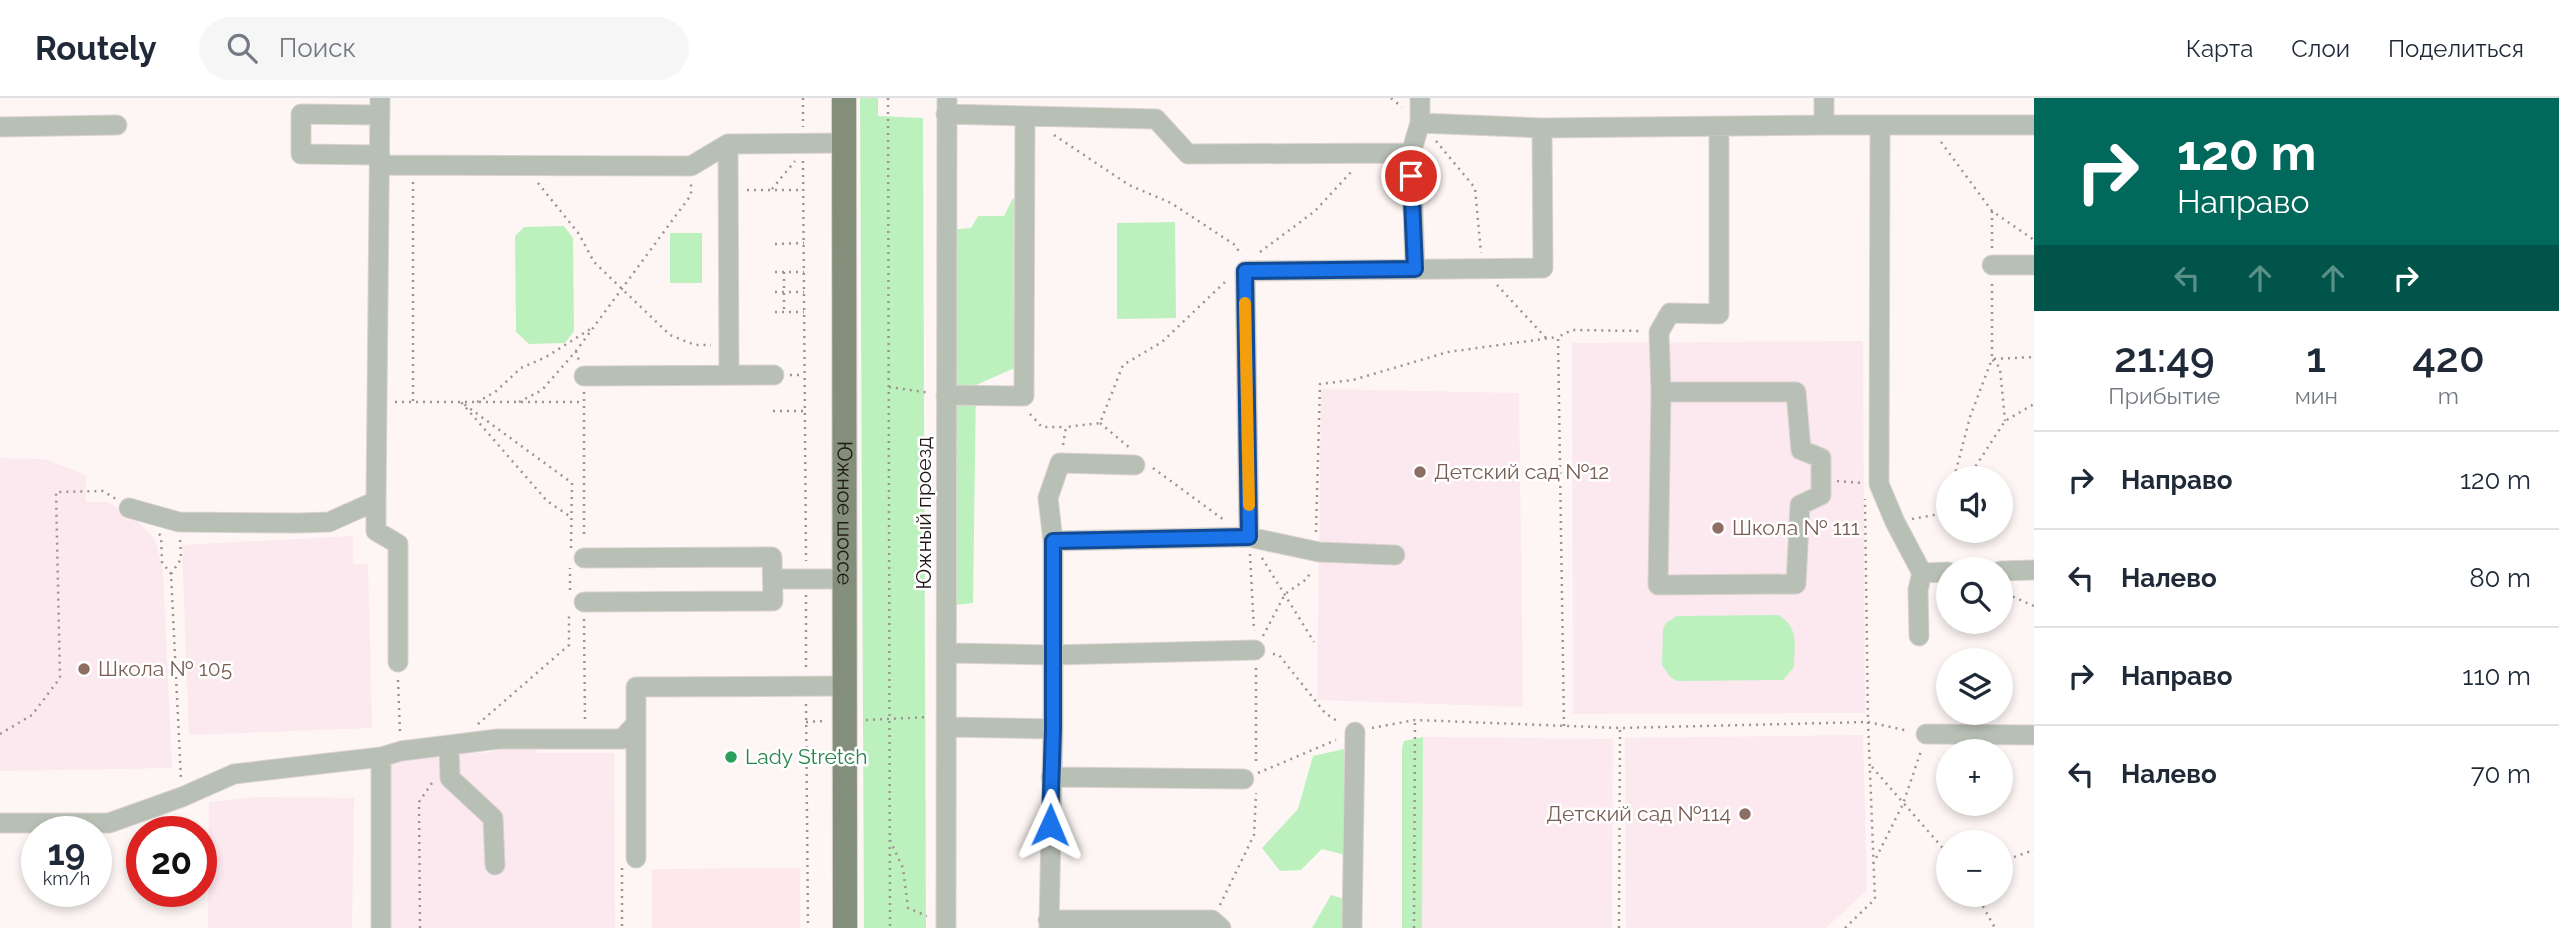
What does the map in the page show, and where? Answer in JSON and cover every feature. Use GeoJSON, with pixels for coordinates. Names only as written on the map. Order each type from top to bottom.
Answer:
{"type":"FeatureCollection","features":[{"type":"Feature","properties":{"kind":"main road","name":"Южное шоссе"},"geometry":{"type":"LineString","coordinates":[[844,98],[845,928]]}},
{"type":"Feature","properties":{"kind":"street"},"geometry":{"type":"LineString","coordinates":[[1415,269],[1410,153],[1420,123],[1420,98]]}},
{"type":"Feature","properties":{"kind":"street"},"geometry":{"type":"LineString","coordinates":[[1824,98],[1824,125]]}},
{"type":"Feature","properties":{"kind":"street"},"geometry":{"type":"LineString","coordinates":[[947,106],[1025,116],[1156,119],[1188,155],[1410,153]]}},
{"type":"Feature","properties":{"kind":"street","name":"Южный проезд"},"geometry":{"type":"LineString","coordinates":[[946,926],[947,106]]}},
{"type":"Feature","properties":{"kind":"street"},"geometry":{"type":"LineString","coordinates":[[398,662],[398,544],[376,531],[380,160],[380,107],[301,114],[301,154],[380,160],[413,165],[691,166],[729,144],[803,147],[844,143]]}},
{"type":"Feature","properties":{"kind":"street"},"geometry":{"type":"LineString","coordinates":[[946,395],[1024,396],[1025,116]]}},
{"type":"Feature","properties":{"kind":"street"},"geometry":{"type":"LineString","coordinates":[[1420,123],[1542,128],[2034,125]]}},
{"type":"Feature","properties":{"kind":"street"},"geometry":{"type":"LineString","coordinates":[[0,127],[117,125]]}},
{"type":"Feature","properties":{"kind":"street"},"geometry":{"type":"LineString","coordinates":[[1881,125],[1872,483],[1922,573],[1917,590],[1919,636]]}},
{"type":"Feature","properties":{"kind":"street"},"geometry":{"type":"LineString","coordinates":[[1661,392],[1796,392],[1801,450],[1821,458],[1821,495],[1800,505],[1796,584],[1658,585],[1661,392],[1659,332],[1670,313],[1719,314],[1718,127]]}},
{"type":"Feature","properties":{"kind":"street"},"geometry":{"type":"LineString","coordinates":[[1249,537],[1239,271],[1543,268],[1542,128]]}},
{"type":"Feature","properties":{"kind":"street"},"geometry":{"type":"LineString","coordinates":[[729,144],[729,375]]}},
{"type":"Feature","properties":{"kind":"street"},"geometry":{"type":"LineString","coordinates":[[1992,265],[2034,265]]}},
{"type":"Feature","properties":{"kind":"street"},"geometry":{"type":"LineString","coordinates":[[584,376],[774,375]]}},
{"type":"Feature","properties":{"kind":"street"},"geometry":{"type":"LineString","coordinates":[[1140,460],[1060,463],[1048,498],[1053,541],[1049,924],[1217,924]]}},
{"type":"Feature","properties":{"kind":"street"},"geometry":{"type":"LineString","coordinates":[[129,508],[179,522],[329,522],[376,501]]}},
{"type":"Feature","properties":{"kind":"street"},"geometry":{"type":"LineString","coordinates":[[1053,541],[1249,537],[1316,551],[1395,555]]}},
{"type":"Feature","properties":{"kind":"street"},"geometry":{"type":"LineString","coordinates":[[575,561],[772,558],[773,579],[773,601],[575,601]]}},
{"type":"Feature","properties":{"kind":"street"},"geometry":{"type":"LineString","coordinates":[[2013,571],[2034,570]]}},
{"type":"Feature","properties":{"kind":"street"},"geometry":{"type":"LineString","coordinates":[[1922,573],[1936,572]]}},
{"type":"Feature","properties":{"kind":"street"},"geometry":{"type":"LineString","coordinates":[[773,579],[843,579]]}},
{"type":"Feature","properties":{"kind":"street"},"geometry":{"type":"LineString","coordinates":[[946,653],[1053,655],[1255,650]]}},
{"type":"Feature","properties":{"kind":"street"},"geometry":{"type":"LineString","coordinates":[[636,858],[636,687],[844,686]]}},
{"type":"Feature","properties":{"kind":"street"},"geometry":{"type":"LineString","coordinates":[[946,722],[1053,729]]}},
{"type":"Feature","properties":{"kind":"street"},"geometry":{"type":"LineString","coordinates":[[0,822],[109,823],[182,797],[234,774],[381,757],[401,751],[498,739],[622,739],[636,724]]}},
{"type":"Feature","properties":{"kind":"street"},"geometry":{"type":"LineString","coordinates":[[1352,928],[1354,732]]}},
{"type":"Feature","properties":{"kind":"street"},"geometry":{"type":"LineString","coordinates":[[1926,734],[2034,735]]}},
{"type":"Feature","properties":{"kind":"street"},"geometry":{"type":"LineString","coordinates":[[452,745],[450,778],[493,818],[495,865]]}},
{"type":"Feature","properties":{"kind":"street"},"geometry":{"type":"LineString","coordinates":[[381,757],[381,928]]}},
{"type":"Feature","properties":{"kind":"street"},"geometry":{"type":"LineString","coordinates":[[1051,777],[1250,776]]}},
{"type":"Feature","properties":{"kind":"path"},"geometry":{"type":"LineString","coordinates":[[803,98],[808,928]]}},
{"type":"Feature","properties":{"kind":"path"},"geometry":{"type":"LineString","coordinates":[[888,98],[890,928]]}},
{"type":"Feature","properties":{"kind":"path"},"geometry":{"type":"LineString","coordinates":[[1025,116],[1129,185],[1171,203],[1235,245],[1239,271]]}},
{"type":"Feature","properties":{"kind":"path"},"geometry":{"type":"LineString","coordinates":[[1420,123],[1475,188],[1482,269],[1547,339]]}},
{"type":"Feature","properties":{"kind":"path"},"geometry":{"type":"LineString","coordinates":[[1928,125],[1992,211],[2034,240]]}},
{"type":"Feature","properties":{"kind":"path"},"geometry":{"type":"LineString","coordinates":[[771,190],[803,147]]}},
{"type":"Feature","properties":{"kind":"path"},"geometry":{"type":"LineString","coordinates":[[1100,423],[1123,365],[1162,342],[1239,271],[1315,211],[1368,153]]}},
{"type":"Feature","properties":{"kind":"path"},"geometry":{"type":"LineString","coordinates":[[413,165],[414,402]]}},
{"type":"Feature","properties":{"kind":"path"},"geometry":{"type":"LineString","coordinates":[[524,165],[579,234],[594,262],[670,335],[695,345]]}},
{"type":"Feature","properties":{"kind":"path"},"geometry":{"type":"LineString","coordinates":[[519,402],[542,390],[594,326],[691,195],[691,166]]}},
{"type":"Feature","properties":{"kind":"path"},"geometry":{"type":"LineString","coordinates":[[729,190],[803,190]]}},
{"type":"Feature","properties":{"kind":"path"},"geometry":{"type":"LineString","coordinates":[[1957,466],[1970,417],[1992,359],[1992,211]]}},
{"type":"Feature","properties":{"kind":"path"},"geometry":{"type":"LineString","coordinates":[[775,244],[804,243]]}},
{"type":"Feature","properties":{"kind":"path"},"geometry":{"type":"LineString","coordinates":[[775,272],[804,272]]}},
{"type":"Feature","properties":{"kind":"path"},"geometry":{"type":"LineString","coordinates":[[784,272],[784,312]]}},
{"type":"Feature","properties":{"kind":"path"},"geometry":{"type":"LineString","coordinates":[[775,292],[804,292]]}},
{"type":"Feature","properties":{"kind":"path"},"geometry":{"type":"LineString","coordinates":[[775,312],[804,312]]}},
{"type":"Feature","properties":{"kind":"path"},"geometry":{"type":"LineString","coordinates":[[477,402],[495,392],[521,368],[546,357],[594,326]]}},
{"type":"Feature","properties":{"kind":"path"},"geometry":{"type":"LineString","coordinates":[[1255,650],[1285,594],[1308,578],[1316,551],[1320,384],[1353,380],[1448,352],[1547,339],[1572,330],[1659,332]]}},
{"type":"Feature","properties":{"kind":"path"},"geometry":{"type":"LineString","coordinates":[[1558,337],[1564,726]]}},
{"type":"Feature","properties":{"kind":"path"},"geometry":{"type":"LineString","coordinates":[[1992,359],[2034,357]]}},
{"type":"Feature","properties":{"kind":"path"},"geometry":{"type":"LineString","coordinates":[[1992,359],[2000,369],[2004,421]]}},
{"type":"Feature","properties":{"kind":"path"},"geometry":{"type":"LineString","coordinates":[[888,387],[946,395]]}},
{"type":"Feature","properties":{"kind":"path"},"geometry":{"type":"LineString","coordinates":[[1015,396],[1042,427],[1100,423],[1140,460],[1249,537],[1314,642]]}},
{"type":"Feature","properties":{"kind":"path"},"geometry":{"type":"LineString","coordinates":[[377,402],[584,402]]}},
{"type":"Feature","properties":{"kind":"path"},"geometry":{"type":"LineString","coordinates":[[452,745],[569,645],[575,601],[572,483],[461,402]]}},
{"type":"Feature","properties":{"kind":"path"},"geometry":{"type":"LineString","coordinates":[[461,402],[547,501],[571,517]]}},
{"type":"Feature","properties":{"kind":"path"},"geometry":{"type":"LineString","coordinates":[[1976,466],[2004,421],[2034,404]]}},
{"type":"Feature","properties":{"kind":"path"},"geometry":{"type":"LineString","coordinates":[[773,411],[804,411]]}},
{"type":"Feature","properties":{"kind":"path"},"geometry":{"type":"LineString","coordinates":[[1060,463],[1066,427]]}},
{"type":"Feature","properties":{"kind":"path"},"geometry":{"type":"LineString","coordinates":[[1821,480],[1872,483],[1868,722],[1875,899],[1845,928]]}},
{"type":"Feature","properties":{"kind":"path"},"geometry":{"type":"LineString","coordinates":[[0,734],[33,715],[60,678],[57,492],[103,491],[129,508]]}},
{"type":"Feature","properties":{"kind":"path"},"geometry":{"type":"LineString","coordinates":[[1895,522],[1936,515]]}},
{"type":"Feature","properties":{"kind":"path"},"geometry":{"type":"LineString","coordinates":[[171,574],[181,559],[179,522]]}},
{"type":"Feature","properties":{"kind":"path"},"geometry":{"type":"LineString","coordinates":[[155,530],[161,537],[162,562],[171,574],[182,797]]}},
{"type":"Feature","properties":{"kind":"path"},"geometry":{"type":"LineString","coordinates":[[1217,924],[1254,835],[1250,776],[1255,650],[1249,537]]}},
{"type":"Feature","properties":{"kind":"path"},"geometry":{"type":"LineString","coordinates":[[2013,597],[2034,606]]}},
{"type":"Feature","properties":{"kind":"path"},"geometry":{"type":"LineString","coordinates":[[1255,650],[1279,655],[1325,713],[1354,732]]}},
{"type":"Feature","properties":{"kind":"path"},"geometry":{"type":"LineString","coordinates":[[398,662],[401,751]]}},
{"type":"Feature","properties":{"kind":"path"},"geometry":{"type":"LineString","coordinates":[[806,722],[889,719],[946,722]]}},
{"type":"Feature","properties":{"kind":"path"},"geometry":{"type":"LineString","coordinates":[[1414,928],[1415,720]]}},
{"type":"Feature","properties":{"kind":"path"},"geometry":{"type":"LineString","coordinates":[[1250,776],[1354,732],[1415,720],[1620,728],[1868,722],[1926,734],[1903,804],[1873,864]]}},
{"type":"Feature","properties":{"kind":"path"},"geometry":{"type":"LineString","coordinates":[[1619,928],[1620,728]]}},
{"type":"Feature","properties":{"kind":"path"},"geometry":{"type":"LineString","coordinates":[[1871,766],[1936,840]]}},
{"type":"Feature","properties":{"kind":"path"},"geometry":{"type":"LineString","coordinates":[[420,928],[419,802],[437,776],[450,767]]}},
{"type":"Feature","properties":{"kind":"path"},"geometry":{"type":"LineString","coordinates":[[890,839],[903,868],[908,908],[946,926]]}},
{"type":"Feature","properties":{"kind":"path"},"geometry":{"type":"LineString","coordinates":[[2013,857],[2034,850]]}},
{"type":"Feature","properties":{"kind":"path"},"geometry":{"type":"LineString","coordinates":[[1983,907],[1995,928]]}},
{"type":"Feature","properties":{"kind":"shaded area","name":"Школа № 111"},"geometry":{"type":"Polygon","coordinates":[[[1863,341],[1865,713],[1573,714],[1572,343],[1863,341]]]}},
{"type":"Feature","properties":{"kind":"shaded area","name":"Детский сад №12"},"geometry":{"type":"Polygon","coordinates":[[[1321,389],[1519,393],[1523,707],[1317,700],[1321,389]]]}},
{"type":"Feature","properties":{"kind":"shaded area","name":"Школа № 105"},"geometry":{"type":"Polygon","coordinates":[[[0,458],[44,459],[86,475],[86,502],[108,502],[138,522],[155,539],[163,571],[172,768],[0,771],[0,458]]]}},
{"type":"Feature","properties":{"kind":"shaded area"},"geometry":{"type":"Polygon","coordinates":[[[353,536],[353,564],[368,564],[372,728],[189,735],[182,545],[353,536]]]}},
{"type":"Feature","properties":{"kind":"shaded area","name":"Детский сад №114"},"geometry":{"type":"Polygon","coordinates":[[[1863,735],[1867,890],[1826,928],[1626,928],[1625,738],[1863,735]]]}},
{"type":"Feature","properties":{"kind":"shaded area"},"geometry":{"type":"Polygon","coordinates":[[[1423,737],[1613,739],[1612,928],[1422,928],[1423,737]]]}},
{"type":"Feature","properties":{"kind":"shaded area"},"geometry":{"type":"Polygon","coordinates":[[[536,747],[537,753],[614,753],[615,928],[388,928],[388,763],[393,758],[536,747]]]}},
{"type":"Feature","properties":{"kind":"shaded area"},"geometry":{"type":"Polygon","coordinates":[[[258,797],[354,798],[352,928],[208,928],[208,907],[217,907],[217,816],[209,816],[209,802],[258,797]]]}},
{"type":"Feature","properties":{"kind":"shaded area"},"geometry":{"type":"Polygon","coordinates":[[[800,868],[800,928],[652,928],[652,869],[800,868]]]}},
{"type":"Feature","properties":{"kind":"green space"},"geometry":{"type":"Polygon","coordinates":[[[860,98],[878,98],[878,116],[923,118],[926,928],[864,928],[860,98]]]}},
{"type":"Feature","properties":{"kind":"green space"},"geometry":{"type":"Polygon","coordinates":[[[1013,198],[1021,208],[1019,366],[976,385],[973,603],[947,606],[949,230],[971,228],[978,216],[1004,216],[1013,198]]]}},
{"type":"Feature","properties":{"kind":"green space"},"geometry":{"type":"Polygon","coordinates":[[[1175,222],[1176,318],[1117,319],[1117,223],[1175,222]]]}},
{"type":"Feature","properties":{"kind":"green space"},"geometry":{"type":"Polygon","coordinates":[[[564,226],[573,238],[574,331],[565,343],[529,344],[516,332],[515,236],[524,227],[564,226]]]}},
{"type":"Feature","properties":{"kind":"green space"},"geometry":{"type":"Polygon","coordinates":[[[670,233],[702,233],[702,283],[670,283],[670,233]]]}},
{"type":"Feature","properties":{"kind":"green space"},"geometry":{"type":"Polygon","coordinates":[[[1778,615],[1790,625],[1795,644],[1794,667],[1783,680],[1677,681],[1670,677],[1662,665],[1663,629],[1666,623],[1677,616],[1778,615]]]}},
{"type":"Feature","properties":{"kind":"green space"},"geometry":{"type":"Polygon","coordinates":[[[1423,737],[1422,928],[1402,928],[1402,747],[1404,741],[1423,737]]]}},
{"type":"Feature","properties":{"kind":"green space"},"geometry":{"type":"Polygon","coordinates":[[[1344,749],[1345,855],[1322,849],[1301,870],[1280,871],[1262,848],[1298,809],[1313,756],[1344,749]]]}},
{"type":"Feature","properties":{"kind":"green space"},"geometry":{"type":"Polygon","coordinates":[[[1331,895],[1358,903],[1359,928],[1312,928],[1331,895]]]}},
{"type":"Feature","properties":{"kind":"slow traffic"},"geometry":{"type":"LineString","coordinates":[[1245,303],[1249,505]]}},
{"type":"Feature","properties":{"kind":"place","name":"Детский сад №12"},"geometry":{"type":"Point","coordinates":[1420,472]}},
{"type":"Feature","properties":{"kind":"place","name":"Школа № 111"},"geometry":{"type":"Point","coordinates":[1718,528]}},
{"type":"Feature","properties":{"kind":"place","name":"Школа № 105"},"geometry":{"type":"Point","coordinates":[84,669]}},
{"type":"Feature","properties":{"kind":"place","name":"Lady Stretch"},"geometry":{"type":"Point","coordinates":[731,757]}},
{"type":"Feature","properties":{"kind":"place","name":"Детский сад №114"},"geometry":{"type":"Point","coordinates":[1745,814]}},
{"type":"Feature","properties":{"kind":"route"},"geometry":{"type":"LineString","coordinates":[[1050,825],[1053,541],[1249,537],[1245,271],[1415,269],[1411,176]]}}]}
